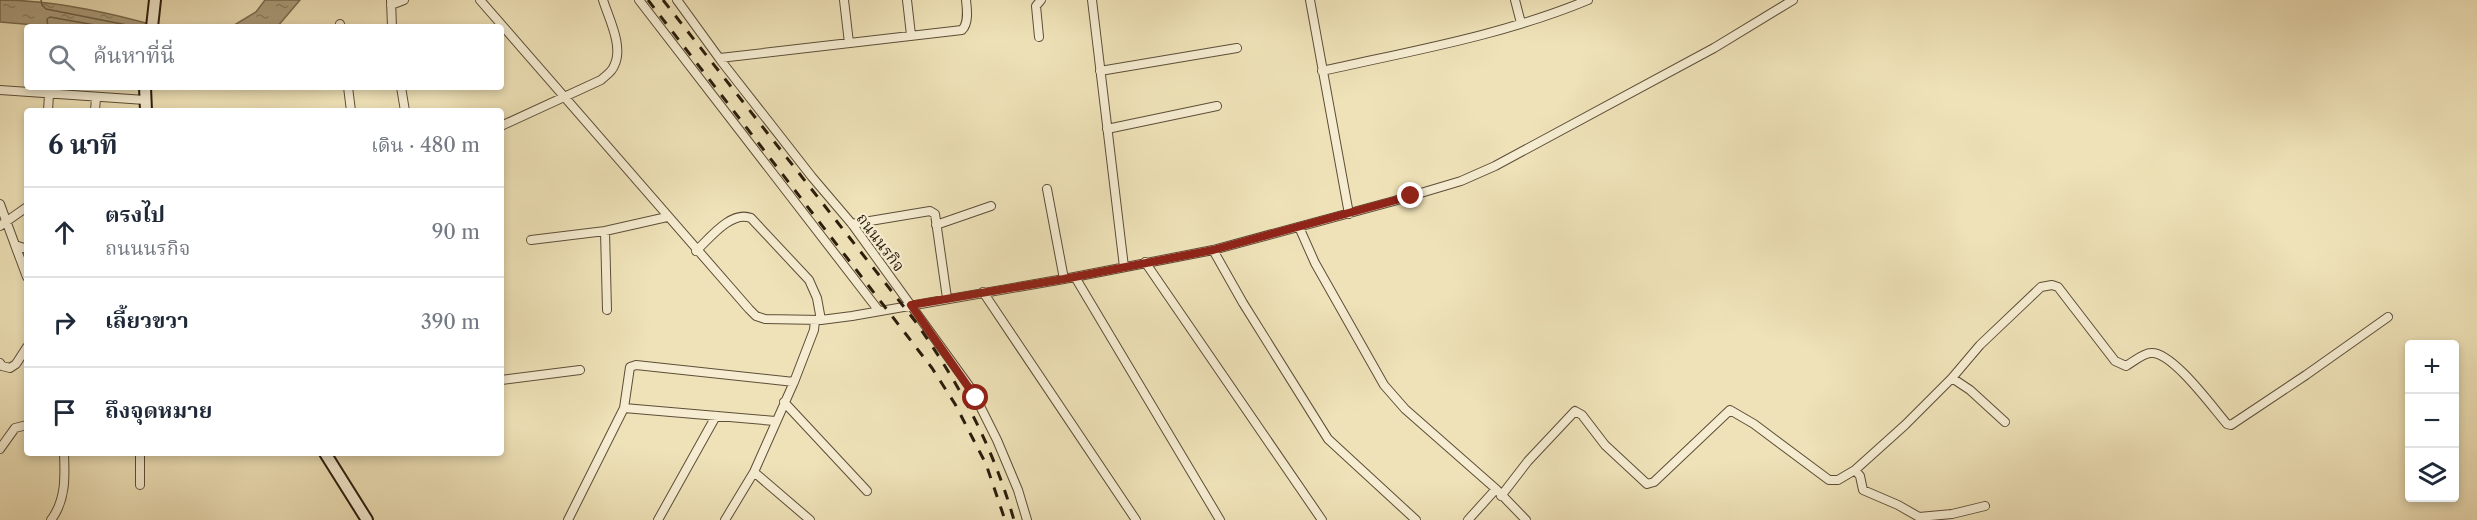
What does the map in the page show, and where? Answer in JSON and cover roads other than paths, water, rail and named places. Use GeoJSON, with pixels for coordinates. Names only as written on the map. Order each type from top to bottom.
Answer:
{"type":"FeatureCollection","features":[{"type":"Feature","properties":{"kind":"main road"},"geometry":{"type":"LineString","coordinates":[[152,24],[155,4]]}},
{"type":"Feature","properties":{"kind":"main road"},"geometry":{"type":"LineString","coordinates":[[145,90],[146,105]]}},
{"type":"Feature","properties":{"kind":"main road"},"geometry":{"type":"LineString","coordinates":[[327,456],[367,520]]}},
{"type":"Feature","properties":{"kind":"street"},"geometry":{"type":"LineString","coordinates":[[392,24],[391,2],[404,0]]}},
{"type":"Feature","properties":{"kind":"street"},"geometry":{"type":"LineString","coordinates":[[480,0],[501,24]]}},
{"type":"Feature","properties":{"kind":"street"},"geometry":{"type":"LineString","coordinates":[[504,125],[601,81],[614,68],[618,56],[616,41],[603,0]]}},
{"type":"Feature","properties":{"kind":"street"},"geometry":{"type":"LineString","coordinates":[[639,0],[879,311]]}},
{"type":"Feature","properties":{"kind":"street","name":"ถนนนรกิจ"},"geometry":{"type":"LineString","coordinates":[[677,0],[812,177],[852,224],[980,404],[1018,490],[1028,520]]}},
{"type":"Feature","properties":{"kind":"street"},"geometry":{"type":"LineString","coordinates":[[844,0],[849,43]]}},
{"type":"Feature","properties":{"kind":"street"},"geometry":{"type":"LineString","coordinates":[[907,0],[911,35]]}},
{"type":"Feature","properties":{"kind":"street"},"geometry":{"type":"LineString","coordinates":[[720,58],[962,30],[966,21],[966,0]]}},
{"type":"Feature","properties":{"kind":"street"},"geometry":{"type":"LineString","coordinates":[[1039,37],[1036,6],[1041,0]]}},
{"type":"Feature","properties":{"kind":"street"},"geometry":{"type":"LineString","coordinates":[[1092,0],[1124,267]]}},
{"type":"Feature","properties":{"kind":"street"},"geometry":{"type":"LineString","coordinates":[[1310,0],[1349,214]]}},
{"type":"Feature","properties":{"kind":"street"},"geometry":{"type":"LineString","coordinates":[[1515,0],[1521,23]]}},
{"type":"Feature","properties":{"kind":"street"},"geometry":{"type":"LineString","coordinates":[[1322,71],[1521,23],[1563,11],[1588,0]]}},
{"type":"Feature","properties":{"kind":"street"},"geometry":{"type":"LineString","coordinates":[[504,28],[696,251],[756,316],[765,319],[818,320],[1064,279],[1213,250],[1461,181],[1495,166],[1714,48],[1793,0]]}},
{"type":"Feature","properties":{"kind":"street"},"geometry":{"type":"LineString","coordinates":[[1100,71],[1237,48]]}},
{"type":"Feature","properties":{"kind":"street"},"geometry":{"type":"LineString","coordinates":[[0,90],[96,97],[146,105]]}},
{"type":"Feature","properties":{"kind":"street"},"geometry":{"type":"LineString","coordinates":[[348,90],[351,108]]}},
{"type":"Feature","properties":{"kind":"street"},"geometry":{"type":"LineString","coordinates":[[402,90],[404,108]]}},
{"type":"Feature","properties":{"kind":"street"},"geometry":{"type":"LineString","coordinates":[[48,108],[49,94]]}},
{"type":"Feature","properties":{"kind":"street"},"geometry":{"type":"LineString","coordinates":[[95,108],[96,97]]}},
{"type":"Feature","properties":{"kind":"street"},"geometry":{"type":"LineString","coordinates":[[1107,129],[1216,106]]}},
{"type":"Feature","properties":{"kind":"street"},"geometry":{"type":"LineString","coordinates":[[1047,189],[1064,279]]}},
{"type":"Feature","properties":{"kind":"street"},"geometry":{"type":"LineString","coordinates":[[0,204],[3,224],[15,245],[24,269]]}},
{"type":"Feature","properties":{"kind":"street"},"geometry":{"type":"LineString","coordinates":[[936,225],[991,206]]}},
{"type":"Feature","properties":{"kind":"street"},"geometry":{"type":"LineString","coordinates":[[3,224],[24,209]]}},
{"type":"Feature","properties":{"kind":"street"},"geometry":{"type":"LineString","coordinates":[[852,224],[930,211],[935,214],[947,298]]}},
{"type":"Feature","properties":{"kind":"street"},"geometry":{"type":"LineString","coordinates":[[696,251],[730,221],[739,216],[751,218],[809,280],[817,298],[818,320],[794,382],[754,472],[725,520]]}},
{"type":"Feature","properties":{"kind":"street"},"geometry":{"type":"LineString","coordinates":[[531,240],[605,231],[668,217]]}},
{"type":"Feature","properties":{"kind":"street"},"geometry":{"type":"LineString","coordinates":[[1299,227],[1315,263],[1384,385],[1405,409],[1526,520]]}},
{"type":"Feature","properties":{"kind":"street"},"geometry":{"type":"LineString","coordinates":[[605,231],[607,310]]}},
{"type":"Feature","properties":{"kind":"street"},"geometry":{"type":"LineString","coordinates":[[15,245],[24,248]]}},
{"type":"Feature","properties":{"kind":"street"},"geometry":{"type":"LineString","coordinates":[[1213,250],[1243,303],[1329,439],[1416,520]]}},
{"type":"Feature","properties":{"kind":"street"},"geometry":{"type":"LineString","coordinates":[[1145,262],[1322,520]]}},
{"type":"Feature","properties":{"kind":"street"},"geometry":{"type":"LineString","coordinates":[[1075,276],[1220,520]]}},
{"type":"Feature","properties":{"kind":"street"},"geometry":{"type":"LineString","coordinates":[[1468,520],[1498,493],[1575,411],[1582,415],[1605,444],[1647,484],[1654,482],[1730,410],[1754,424],[1829,480],[1838,480],[1855,470],[1899,431],[1952,378],[1980,345],[2042,287],[2052,285],[2058,287],[2115,361],[2126,366],[2153,352],[2162,356],[2178,368],[2227,424],[2231,425],[2289,388],[2388,317]]}},
{"type":"Feature","properties":{"kind":"street"},"geometry":{"type":"LineString","coordinates":[[983,292],[1136,520]]}},
{"type":"Feature","properties":{"kind":"street"},"geometry":{"type":"LineString","coordinates":[[0,363],[10,368],[16,364],[24,352]]}},
{"type":"Feature","properties":{"kind":"street"},"geometry":{"type":"LineString","coordinates":[[568,520],[624,408],[630,367],[636,365],[794,382]]}},
{"type":"Feature","properties":{"kind":"street"},"geometry":{"type":"LineString","coordinates":[[504,380],[580,370]]}},
{"type":"Feature","properties":{"kind":"street"},"geometry":{"type":"LineString","coordinates":[[1952,378],[1970,390],[2005,422]]}},
{"type":"Feature","properties":{"kind":"street"},"geometry":{"type":"LineString","coordinates":[[784,402],[867,491]]}},
{"type":"Feature","properties":{"kind":"street"},"geometry":{"type":"LineString","coordinates":[[624,408],[775,421]]}},
{"type":"Feature","properties":{"kind":"street"},"geometry":{"type":"LineString","coordinates":[[658,520],[716,416]]}},
{"type":"Feature","properties":{"kind":"street"},"geometry":{"type":"LineString","coordinates":[[0,449],[15,428],[24,426]]}},
{"type":"Feature","properties":{"kind":"street"},"geometry":{"type":"LineString","coordinates":[[51,520],[58,510],[64,490],[64,456]]}},
{"type":"Feature","properties":{"kind":"street"},"geometry":{"type":"LineString","coordinates":[[140,456],[140,485]]}},
{"type":"Feature","properties":{"kind":"street"},"geometry":{"type":"LineString","coordinates":[[1855,470],[1860,476],[1863,490],[1919,517],[1952,514],[1985,506]]}},
{"type":"Feature","properties":{"kind":"street"},"geometry":{"type":"LineString","coordinates":[[754,472],[810,520]]}},
{"type":"Feature","properties":{"kind":"water"},"geometry":{"type":"Polygon","coordinates":[[[0,0],[40,2],[81,8],[149,24],[24,24],[0,22],[0,0]]]}},
{"type":"Feature","properties":{"kind":"water"},"geometry":{"type":"Polygon","coordinates":[[[265,0],[300,0],[280,24],[236,24],[256,12],[265,0]]]}},
{"type":"Feature","properties":{"kind":"railway"},"geometry":{"type":"LineString","coordinates":[[648,0],[932,368],[955,404],[986,464],[1005,520]]}},
{"type":"Feature","properties":{"kind":"railway"},"geometry":{"type":"LineString","coordinates":[[663,0],[915,321],[946,368],[973,416],[996,466],[1014,520]]}}]}
